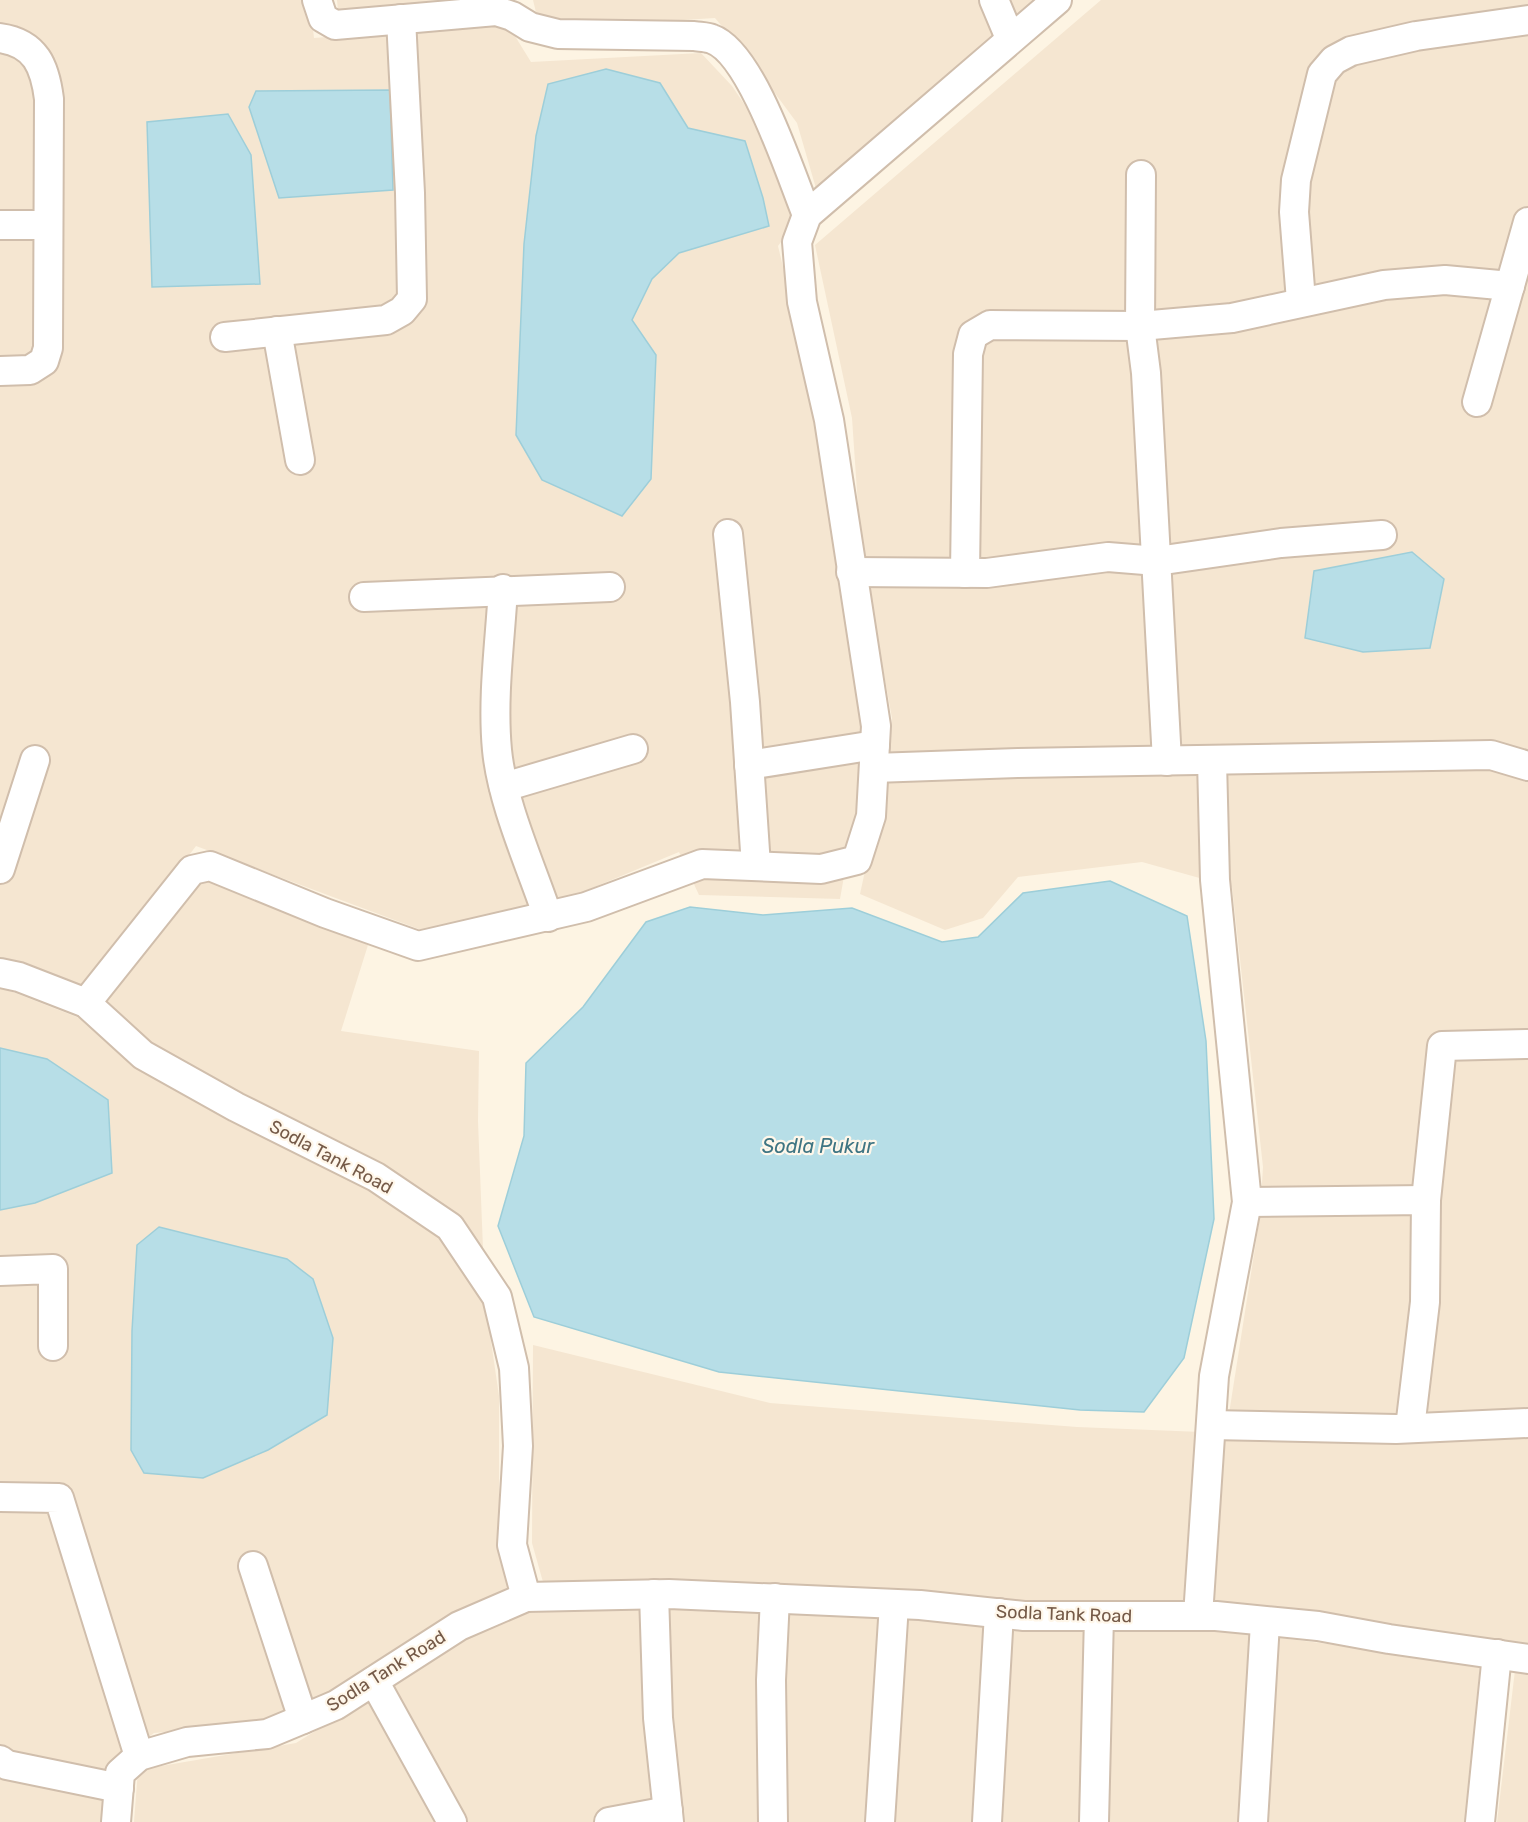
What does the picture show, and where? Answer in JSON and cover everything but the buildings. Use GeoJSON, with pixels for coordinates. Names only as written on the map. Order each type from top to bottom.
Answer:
{"type":"FeatureCollection","features":[{"type":"Feature","properties":{"kind":"street"},"geometry":{"type":"LineString","coordinates":[[317,0],[323,18],[335,25],[401,19],[455,7],[496,11],[512,16],[530,27],[558,34],[694,36],[713,39],[726,48],[749,76],[807,215]]}},
{"type":"Feature","properties":{"kind":"street"},"geometry":{"type":"LineString","coordinates":[[994,0],[1010,38]]}},
{"type":"Feature","properties":{"kind":"street"},"geometry":{"type":"LineString","coordinates":[[86,1004],[192,870],[200,866],[210,866],[325,913],[418,946],[586,907],[702,864],[820,869],[857,860],[871,816],[876,726],[829,420],[802,302],[797,242],[807,215],[1010,38],[1057,0]]}},
{"type":"Feature","properties":{"kind":"street"},"geometry":{"type":"LineString","coordinates":[[225,337],[386,320],[402,311],[412,299],[410,193],[401,19]]}},
{"type":"Feature","properties":{"kind":"street"},"geometry":{"type":"LineString","coordinates":[[1301,301],[1294,212],[1296,180],[1322,74],[1334,60],[1351,51],[1416,36],[1528,20]]}},
{"type":"Feature","properties":{"kind":"street"},"geometry":{"type":"LineString","coordinates":[[0,38],[14,40],[30,50],[45,71],[49,99],[48,348],[44,361],[30,370],[0,371]]}},
{"type":"Feature","properties":{"kind":"street"},"geometry":{"type":"LineString","coordinates":[[1141,175],[1140,326],[1146,373],[1167,761]]}},
{"type":"Feature","properties":{"kind":"street"},"geometry":{"type":"LineString","coordinates":[[1477,402],[1528,222]]}},
{"type":"Feature","properties":{"kind":"street"},"geometry":{"type":"LineString","coordinates":[[0,225],[47,225]]}},
{"type":"Feature","properties":{"kind":"street"},"geometry":{"type":"LineString","coordinates":[[965,573],[968,354],[973,335],[990,326],[1140,326],[1232,318],[1301,301],[1383,285],[1445,280],[1510,286]]}},
{"type":"Feature","properties":{"kind":"street"},"geometry":{"type":"LineString","coordinates":[[277,331],[300,460]]}},
{"type":"Feature","properties":{"kind":"street"},"geometry":{"type":"LineString","coordinates":[[728,534],[756,866]]}},
{"type":"Feature","properties":{"kind":"street"},"geometry":{"type":"LineString","coordinates":[[851,572],[987,573],[1108,557],[1157,561],[1281,543],[1382,535]]}},
{"type":"Feature","properties":{"kind":"street"},"geometry":{"type":"LineString","coordinates":[[364,597],[610,586]]}},
{"type":"Feature","properties":{"kind":"street"},"geometry":{"type":"LineString","coordinates":[[503,589],[496,704],[497,751],[504,786],[548,917]]}},
{"type":"Feature","properties":{"kind":"street"},"geometry":{"type":"LineString","coordinates":[[504,786],[633,749]]}},
{"type":"Feature","properties":{"kind":"street"},"geometry":{"type":"LineString","coordinates":[[749,765],[875,756],[1212,761],[1491,755],[1528,766]]}},
{"type":"Feature","properties":{"kind":"street"},"geometry":{"type":"LineString","coordinates":[[0,869],[35,760]]}},
{"type":"Feature","properties":{"kind":"street"},"geometry":{"type":"LineString","coordinates":[[1198,1616],[1214,1376],[1247,1202],[1215,880],[1212,761]]}},
{"type":"Feature","properties":{"kind":"street","name":"Sodla Tank Road"},"geometry":{"type":"LineString","coordinates":[[0,973],[20,977],[86,1004],[143,1055],[236,1107],[376,1177],[450,1227],[497,1298],[514,1368],[518,1446],[512,1545],[526,1596]]}},
{"type":"Feature","properties":{"kind":"street"},"geometry":{"type":"LineString","coordinates":[[1410,1428],[1425,1302],[1426,1200],[1442,1046],[1528,1044]]}},
{"type":"Feature","properties":{"kind":"street"},"geometry":{"type":"LineString","coordinates":[[1247,1202],[1426,1200]]}},
{"type":"Feature","properties":{"kind":"street"},"geometry":{"type":"LineString","coordinates":[[0,1271],[53,1269],[53,1346]]}},
{"type":"Feature","properties":{"kind":"street"},"geometry":{"type":"LineString","coordinates":[[1211,1425],[1410,1428],[1528,1423]]}},
{"type":"Feature","properties":{"kind":"street"},"geometry":{"type":"LineString","coordinates":[[0,1497],[59,1498],[138,1756],[120,1773],[116,1822]]}},
{"type":"Feature","properties":{"kind":"street"},"geometry":{"type":"LineString","coordinates":[[253,1566],[303,1719]]}},
{"type":"Feature","properties":{"kind":"street"},"geometry":{"type":"LineString","coordinates":[[609,1822],[669,1817],[658,1718],[654,1594]]}},
{"type":"Feature","properties":{"kind":"street","name":"Sodla Tank Road"},"geometry":{"type":"LineString","coordinates":[[138,1756],[187,1742],[267,1734],[336,1705],[459,1626],[526,1596],[654,1594],[894,1604],[1024,1616],[1198,1616],[1318,1626],[1528,1659]]}},
{"type":"Feature","properties":{"kind":"street"},"geometry":{"type":"LineString","coordinates":[[773,1822],[771,1680],[775,1598]]}},
{"type":"Feature","properties":{"kind":"street"},"geometry":{"type":"LineString","coordinates":[[880,1822],[894,1604]]}},
{"type":"Feature","properties":{"kind":"street"},"geometry":{"type":"LineString","coordinates":[[987,1822],[999,1613]]}},
{"type":"Feature","properties":{"kind":"street"},"geometry":{"type":"LineString","coordinates":[[1094,1822],[1099,1616]]}},
{"type":"Feature","properties":{"kind":"street"},"geometry":{"type":"LineString","coordinates":[[1253,1822],[1265,1623]]}},
{"type":"Feature","properties":{"kind":"street"},"geometry":{"type":"LineString","coordinates":[[1480,1822],[1497,1654]]}},
{"type":"Feature","properties":{"kind":"street"},"geometry":{"type":"LineString","coordinates":[[374,1681],[452,1822]]}},
{"type":"Feature","properties":{"kind":"street"},"geometry":{"type":"LineString","coordinates":[[0,1760],[7,1765],[119,1788]]}},
{"type":"Feature","properties":{"kind":"shaded area"},"geometry":{"type":"Polygon","coordinates":[[[0,0],[310,0],[314,38],[507,23],[531,62],[701,53],[732,86],[773,147],[799,217],[778,246],[824,439],[861,715],[858,797],[840,899],[699,895],[679,852],[580,893],[424,931],[196,846],[89,987],[0,962],[0,0]]]}},
{"type":"Feature","properties":{"kind":"shaded area"},"geometry":{"type":"Polygon","coordinates":[[[337,0],[493,0],[338,11],[337,0]]]}},
{"type":"Feature","properties":{"kind":"shaded area"},"geometry":{"type":"Polygon","coordinates":[[[533,0],[984,0],[1003,49],[822,209],[797,123],[748,57],[715,18],[540,29],[533,0]]]}},
{"type":"Feature","properties":{"kind":"shaded area"},"geometry":{"type":"Polygon","coordinates":[[[1007,0],[1055,0],[1021,28],[1007,0]]]}},
{"type":"Feature","properties":{"kind":"shaded area"},"geometry":{"type":"Polygon","coordinates":[[[1101,0],[1528,0],[1528,1645],[784,1587],[543,1582],[532,1543],[533,1345],[770,1403],[1077,1427],[1226,1433],[1260,1216],[1263,1167],[1232,887],[1142,862],[1018,877],[983,918],[945,930],[860,894],[885,779],[892,718],[861,550],[852,418],[815,245],[1101,0]]]}},
{"type":"Feature","properties":{"kind":"shaded area"},"geometry":{"type":"Polygon","coordinates":[[[203,874],[368,945],[341,1031],[479,1051],[478,1121],[485,1300],[499,1396],[499,1535],[513,1587],[346,1686],[266,1723],[154,1733],[106,1769],[102,1822],[0,1822],[0,987],[87,1021],[203,874]]]}},
{"type":"Feature","properties":{"kind":"shaded area"},"geometry":{"type":"Polygon","coordinates":[[[669,1605],[1208,1629],[1480,1663],[1468,1822],[134,1822],[138,1770],[296,1743],[469,1636],[539,1607],[669,1605]]]}},
{"type":"Feature","properties":{"kind":"shaded area"},"geometry":{"type":"Polygon","coordinates":[[[1515,1670],[1528,1671],[1528,1822],[1497,1822],[1515,1670]]]}},
{"type":"Feature","properties":{"kind":"water"},"geometry":{"type":"Polygon","coordinates":[[[606,69],[660,83],[688,128],[745,141],[763,198],[769,226],[679,253],[652,279],[632,320],[656,355],[651,479],[622,516],[542,480],[516,435],[524,244],[536,136],[548,84],[606,69]]]}},
{"type":"Feature","properties":{"kind":"water"},"geometry":{"type":"Polygon","coordinates":[[[390,90],[393,190],[279,198],[249,107],[256,91],[390,90]]]}},
{"type":"Feature","properties":{"kind":"water"},"geometry":{"type":"Polygon","coordinates":[[[228,114],[251,155],[260,284],[152,287],[147,122],[228,114]]]}},
{"type":"Feature","properties":{"kind":"water"},"geometry":{"type":"Polygon","coordinates":[[[1412,552],[1444,579],[1430,648],[1363,652],[1305,638],[1314,571],[1412,552]]]}},
{"type":"Feature","properties":{"kind":"water","name":"Sodla Pukur"},"geometry":{"type":"Polygon","coordinates":[[[1110,881],[1187,916],[1206,1041],[1214,1219],[1184,1358],[1144,1412],[1080,1410],[719,1372],[534,1317],[498,1226],[524,1136],[526,1063],[583,1007],[646,922],[690,907],[763,915],[852,908],[942,942],[978,937],[1023,893],[1110,881]]]}},
{"type":"Feature","properties":{"kind":"water"},"geometry":{"type":"Polygon","coordinates":[[[0,1048],[47,1059],[108,1100],[112,1173],[35,1203],[0,1210],[0,1048]]]}},
{"type":"Feature","properties":{"kind":"water"},"geometry":{"type":"Polygon","coordinates":[[[159,1227],[287,1259],[313,1279],[333,1338],[327,1415],[268,1450],[203,1478],[144,1473],[131,1450],[132,1331],[137,1245],[159,1227]]]}}]}
